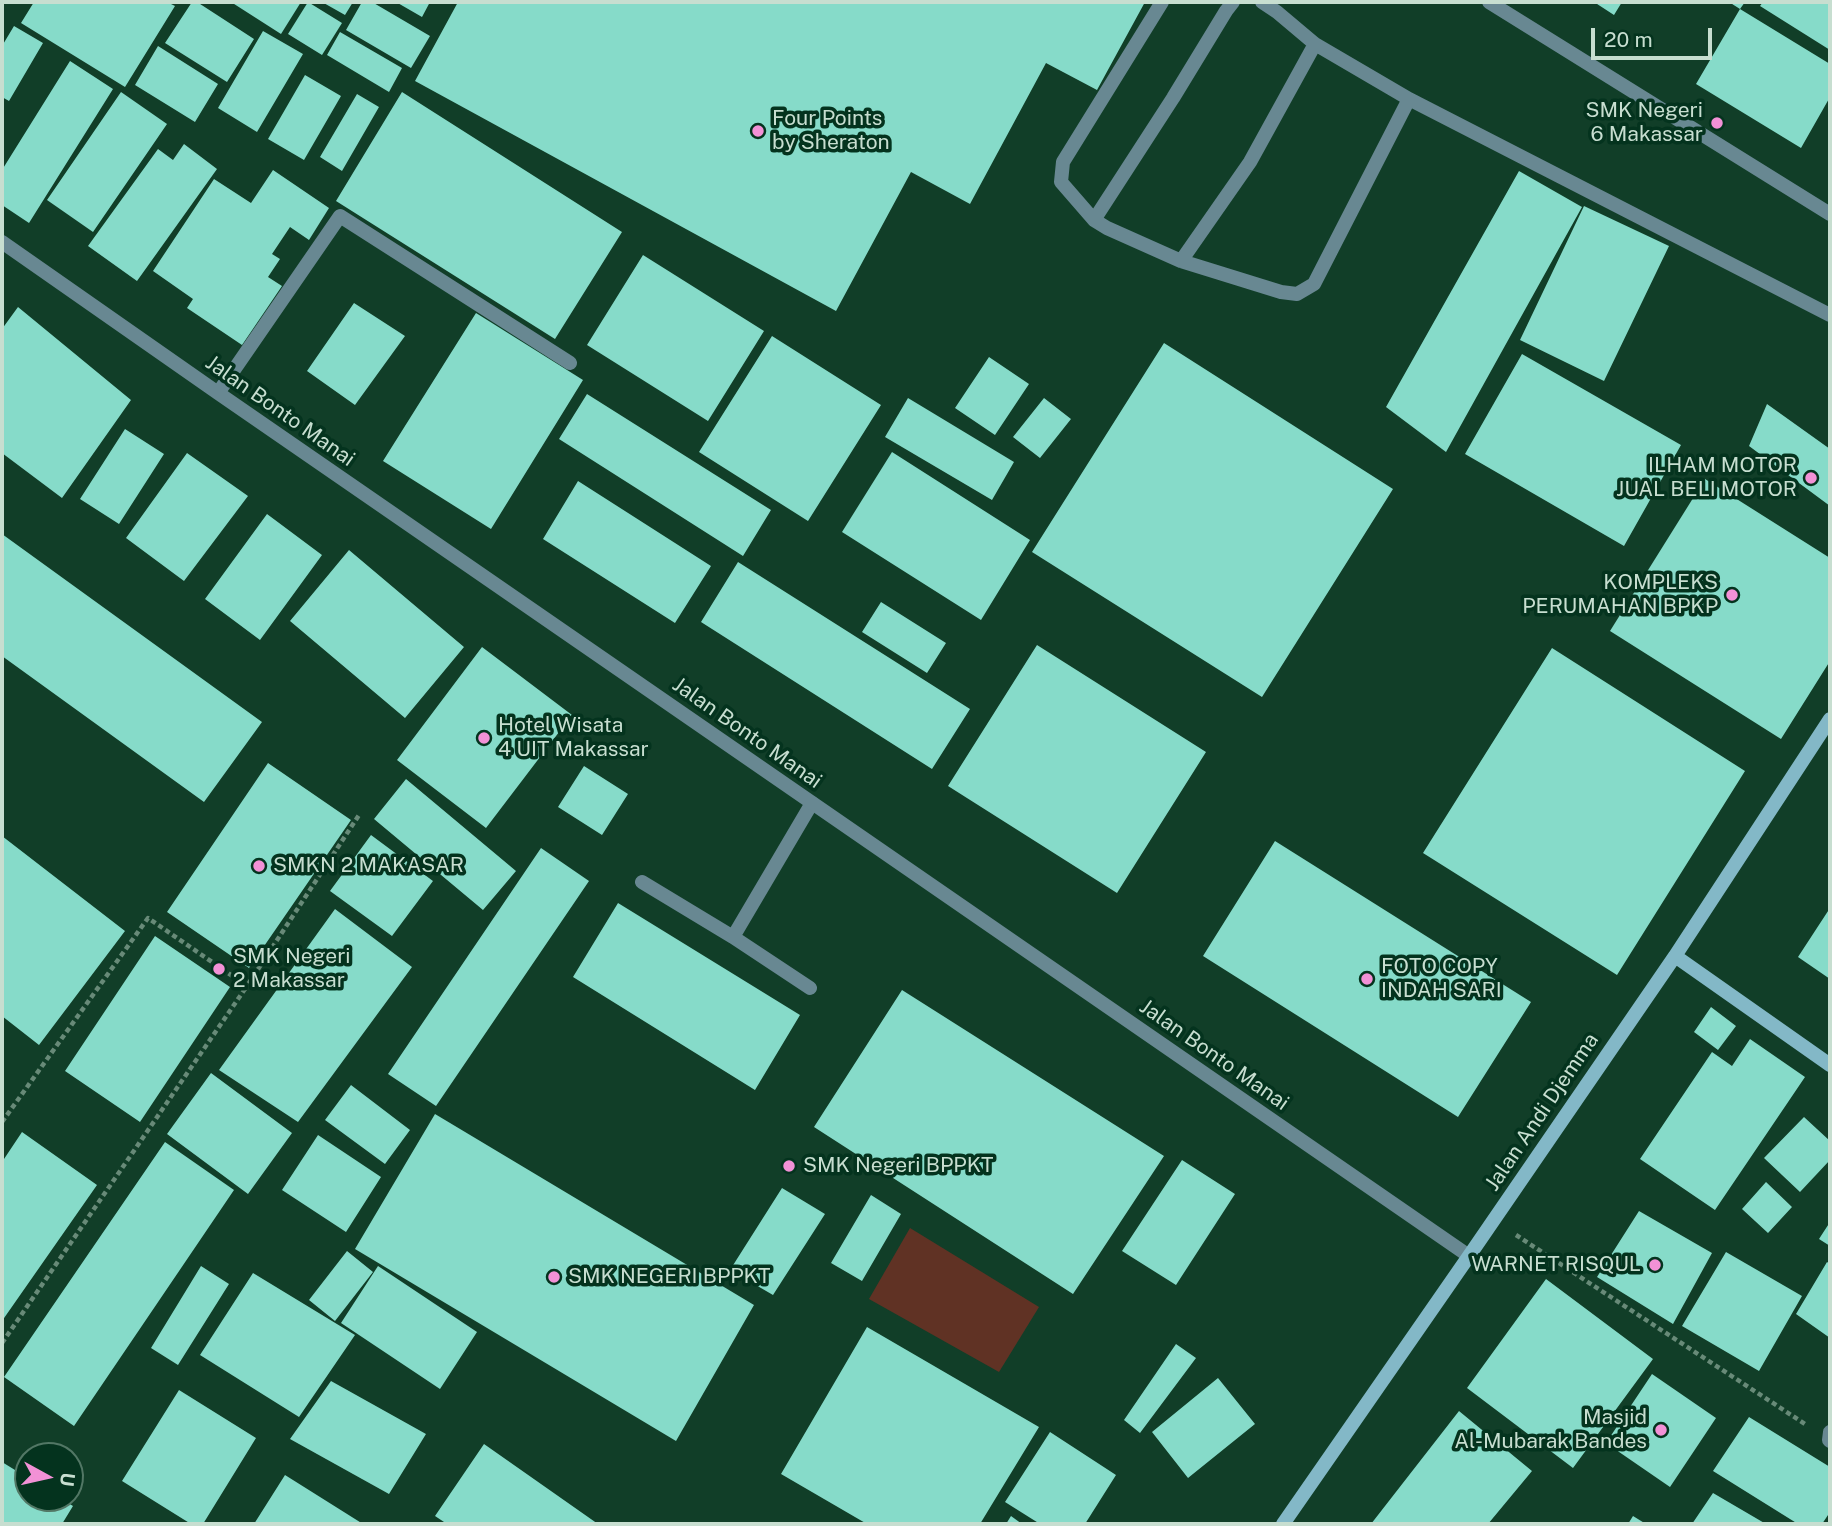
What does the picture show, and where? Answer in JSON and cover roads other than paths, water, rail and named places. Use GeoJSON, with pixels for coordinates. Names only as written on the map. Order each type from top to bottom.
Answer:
{"type":"FeatureCollection","features":[{"type":"Feature","properties":{"kind":"main road","name":"Jalan Andi Djemma"},"geometry":{"type":"LineString","coordinates":[[1283,1524],[1675,956],[1830,719]]}},
{"type":"Feature","properties":{"kind":"main road"},"geometry":{"type":"LineString","coordinates":[[1675,956],[1830,1065]]}},
{"type":"Feature","properties":{"kind":"street"},"geometry":{"type":"LineString","coordinates":[[1162,2],[1063,162],[1060,182],[1094,220],[1181,261],[1281,292],[1297,294],[1314,284],[1409,99]]}},
{"type":"Feature","properties":{"kind":"street"},"geometry":{"type":"LineString","coordinates":[[1094,220],[1233,2]]}},
{"type":"Feature","properties":{"kind":"street"},"geometry":{"type":"LineString","coordinates":[[1262,2],[1280,7],[1315,44],[1409,99],[1830,315]]}},
{"type":"Feature","properties":{"kind":"street"},"geometry":{"type":"LineString","coordinates":[[1489,2],[1830,214]]}},
{"type":"Feature","properties":{"kind":"street"},"geometry":{"type":"LineString","coordinates":[[1181,261],[1250,162],[1315,44]]}},
{"type":"Feature","properties":{"kind":"street"},"geometry":{"type":"LineString","coordinates":[[218,394],[340,216],[570,363]]}},
{"type":"Feature","properties":{"kind":"street","name":"Jalan Bonto Manai"},"geometry":{"type":"LineString","coordinates":[[2,242],[218,394],[1469,1256]]}},
{"type":"Feature","properties":{"kind":"street"},"geometry":{"type":"LineString","coordinates":[[733,937],[812,803]]}},
{"type":"Feature","properties":{"kind":"street"},"geometry":{"type":"LineString","coordinates":[[642,882],[810,988]]}},
{"type":"Feature","properties":{"kind":"place","name":"SMK Negeri 6 Makassar"},"geometry":{"type":"Point","coordinates":[1717,123]}},
{"type":"Feature","properties":{"kind":"place","name":"Four Points by Sheraton"},"geometry":{"type":"Point","coordinates":[758,131]}},
{"type":"Feature","properties":{"kind":"place","name":"ILHAM MOTOR JUAL BELI MOTOR"},"geometry":{"type":"Point","coordinates":[1811,478]}},
{"type":"Feature","properties":{"kind":"place","name":"KOMPLEKS PERUMAHAN BPKP"},"geometry":{"type":"Point","coordinates":[1732,595]}},
{"type":"Feature","properties":{"kind":"place","name":"Hotel Wisata 4 UIT Makassar"},"geometry":{"type":"Point","coordinates":[484,738]}},
{"type":"Feature","properties":{"kind":"place","name":"SMKN 2 MAKASAR"},"geometry":{"type":"Point","coordinates":[259,866]}},
{"type":"Feature","properties":{"kind":"place","name":"SMK Negeri 2 Makassar"},"geometry":{"type":"Point","coordinates":[219,969]}},
{"type":"Feature","properties":{"kind":"place","name":"FOTO COPY INDAH SARI"},"geometry":{"type":"Point","coordinates":[1367,979]}},
{"type":"Feature","properties":{"kind":"place","name":"SMK Negeri BPPKT"},"geometry":{"type":"Point","coordinates":[789,1166]}},
{"type":"Feature","properties":{"kind":"place","name":"WARNET RISQUL"},"geometry":{"type":"Point","coordinates":[1655,1265]}},
{"type":"Feature","properties":{"kind":"place","name":"SMK NEGERI BPPKT"},"geometry":{"type":"Point","coordinates":[554,1277]}},
{"type":"Feature","properties":{"kind":"place","name":"Masjid Al-Mubarak Bandes"},"geometry":{"type":"Point","coordinates":[1661,1430]}}]}
